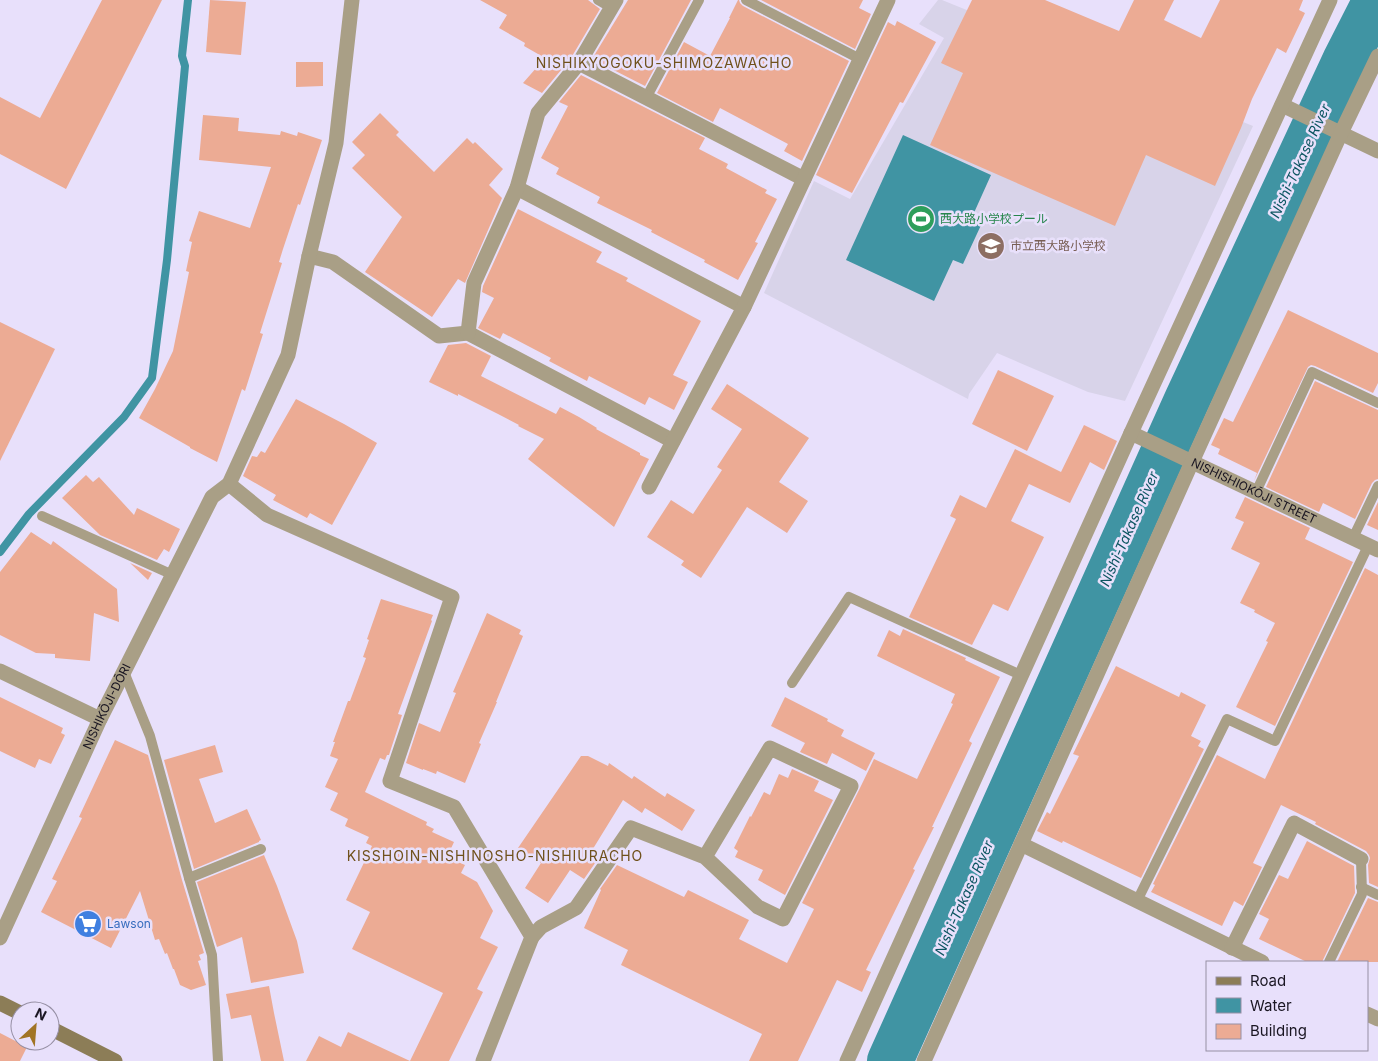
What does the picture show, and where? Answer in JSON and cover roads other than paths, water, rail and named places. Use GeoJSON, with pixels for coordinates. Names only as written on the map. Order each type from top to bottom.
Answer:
{"type":"FeatureCollection","features":[{"type":"Feature","properties":{"kind":"main road"},"geometry":{"type":"LineString","coordinates":[[60,1033],[115,1061]]}},
{"type":"Feature","properties":{"kind":"street"},"geometry":{"type":"LineString","coordinates":[[352,0],[336,143],[308,256],[288,355],[228,484],[267,515],[452,597],[390,781],[454,806],[532,937]]}},
{"type":"Feature","properties":{"kind":"street"},"geometry":{"type":"LineString","coordinates":[[649,487],[744,307],[887,0]]}},
{"type":"Feature","properties":{"kind":"street"},"geometry":{"type":"LineString","coordinates":[[847,1061],[1131,433],[1330,0]]}},
{"type":"Feature","properties":{"kind":"street"},"geometry":{"type":"LineString","coordinates":[[468,333],[474,284],[517,188],[538,113],[579,63],[614,4]]}},
{"type":"Feature","properties":{"kind":"street"},"geometry":{"type":"LineString","coordinates":[[924,1061],[1192,462],[1341,133],[1378,56]]}},
{"type":"Feature","properties":{"kind":"street"},"geometry":{"type":"LineString","coordinates":[[579,63],[804,179]]}},
{"type":"Feature","properties":{"kind":"street"},"geometry":{"type":"LineString","coordinates":[[1282,105],[1378,151]]}},
{"type":"Feature","properties":{"kind":"street"},"geometry":{"type":"LineString","coordinates":[[517,188],[744,307]]}},
{"type":"Feature","properties":{"kind":"street"},"geometry":{"type":"LineString","coordinates":[[308,256],[332,262],[439,336],[468,333],[673,441]]}},
{"type":"Feature","properties":{"kind":"street","name":"NISHISHIOKŌJI STREET"},"geometry":{"type":"LineString","coordinates":[[1131,433],[1373,548]]}},
{"type":"Feature","properties":{"kind":"street","name":"NISHIKŌJI-DŌRI"},"geometry":{"type":"LineString","coordinates":[[0,938],[100,719],[212,497],[228,484]]}},
{"type":"Feature","properties":{"kind":"street"},"geometry":{"type":"LineString","coordinates":[[0,671],[100,719]]}},
{"type":"Feature","properties":{"kind":"street"},"geometry":{"type":"LineString","coordinates":[[484,1061],[532,937],[541,927],[576,908],[632,828],[705,857],[758,907],[783,919],[850,786],[770,748],[705,857]]}},
{"type":"Feature","properties":{"kind":"street"},"geometry":{"type":"LineString","coordinates":[[1232,948],[1294,823],[1361,859]]}},
{"type":"Feature","properties":{"kind":"street"},"geometry":{"type":"LineString","coordinates":[[1021,844],[1260,961]]}},
{"type":"Feature","properties":{"kind":"lane"},"geometry":{"type":"LineString","coordinates":[[598,0],[614,4]]}},
{"type":"Feature","properties":{"kind":"lane"},"geometry":{"type":"LineString","coordinates":[[646,98],[700,0]]}},
{"type":"Feature","properties":{"kind":"lane"},"geometry":{"type":"LineString","coordinates":[[746,0],[860,59]]}},
{"type":"Feature","properties":{"kind":"lane"},"geometry":{"type":"LineString","coordinates":[[1256,492],[1312,372],[1378,403]]}},
{"type":"Feature","properties":{"kind":"lane"},"geometry":{"type":"LineString","coordinates":[[1353,538],[1378,486]]}},
{"type":"Feature","properties":{"kind":"lane"},"geometry":{"type":"LineString","coordinates":[[42,516],[173,575]]}},
{"type":"Feature","properties":{"kind":"lane"},"geometry":{"type":"LineString","coordinates":[[1137,901],[1227,719],[1275,741],[1373,548]]}},
{"type":"Feature","properties":{"kind":"lane"},"geometry":{"type":"LineString","coordinates":[[792,683],[849,597],[1021,675]]}},
{"type":"Feature","properties":{"kind":"lane"},"geometry":{"type":"LineString","coordinates":[[124,672],[150,736],[188,878],[212,955],[218,1061]]}},
{"type":"Feature","properties":{"kind":"lane"},"geometry":{"type":"LineString","coordinates":[[188,878],[262,849]]}},
{"type":"Feature","properties":{"kind":"lane"},"geometry":{"type":"LineString","coordinates":[[1329,961],[1362,894],[1361,859]]}},
{"type":"Feature","properties":{"kind":"lane"},"geometry":{"type":"LineString","coordinates":[[1361,887],[1378,895]]}},
{"type":"Feature","properties":{"kind":"water","name":"西大路小学校プール"},"geometry":{"type":"Polygon","coordinates":[[[903,135],[991,175],[973,215],[982,223],[963,264],[953,260],[934,301],[846,260],[903,135]]]}},
{"type":"Feature","properties":{"kind":"waterway"},"geometry":{"type":"LineString","coordinates":[[0,552],[29,514],[124,417],[152,378],[167,260],[185,66],[182,56],[188,0]]}},
{"type":"Feature","properties":{"kind":"waterway","name":"Nishi-Takase River"},"geometry":{"type":"LineString","coordinates":[[890,1061],[1187,400],[1345,61],[1376,0]]}},
{"type":"Feature","properties":{"kind":"place","name":"西大路小学校プール"},"geometry":{"type":"Point","coordinates":[921,219]}},
{"type":"Feature","properties":{"kind":"place","name":"市立西大路小学校"},"geometry":{"type":"Point","coordinates":[991,246]}},
{"type":"Feature","properties":{"kind":"place","name":"Lawson"},"geometry":{"type":"Point","coordinates":[88,924]}},
{"type":"Feature","properties":{"kind":"district","name":"NISHIKYOGOKU-SHIMOZAWACHO"},"geometry":{"type":"Point","coordinates":[664,63]}},
{"type":"Feature","properties":{"kind":"district","name":"KISSHOIN-NISHINOSHO-NISHIURACHO"},"geometry":{"type":"Point","coordinates":[495,856]}}]}
